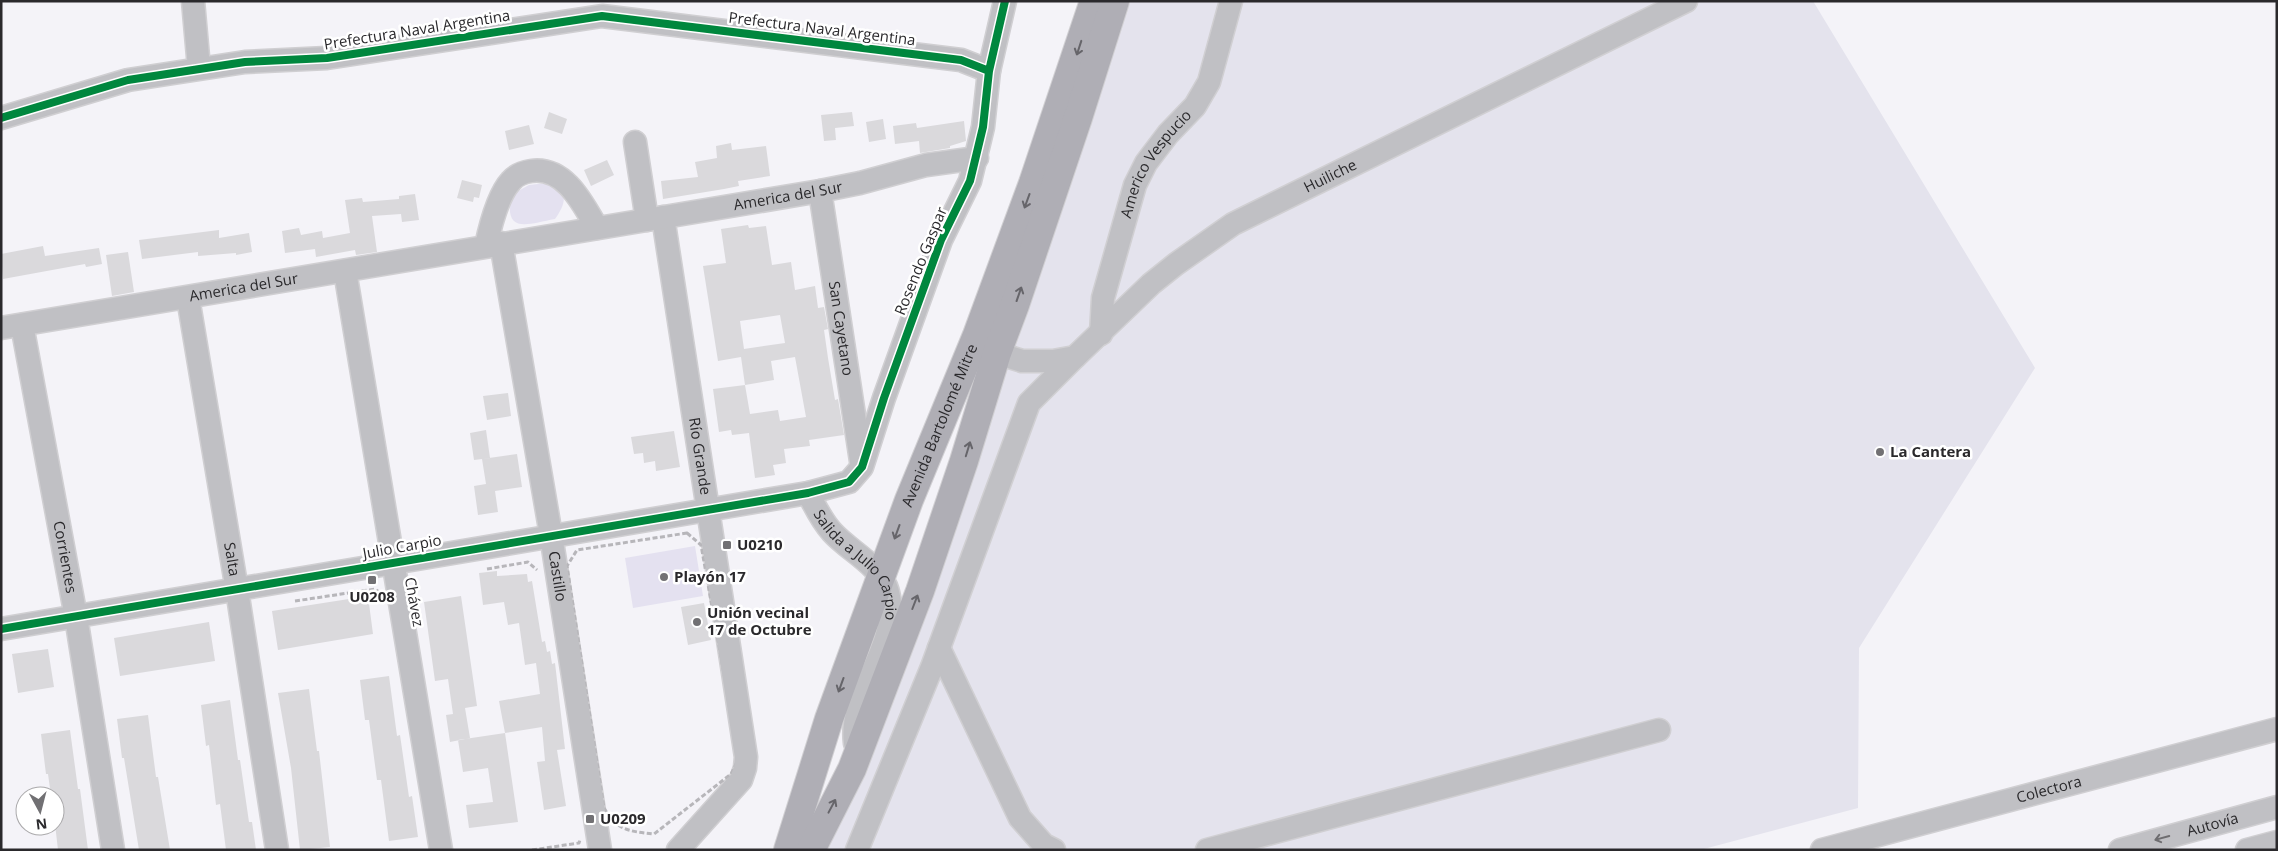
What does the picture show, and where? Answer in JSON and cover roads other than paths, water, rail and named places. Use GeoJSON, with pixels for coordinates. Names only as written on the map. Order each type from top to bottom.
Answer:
{"type":"FeatureCollection","features":[{"type":"Feature","properties":{"kind":"main road","name":"Avenida Bartolomé Mitre"},"geometry":{"type":"LineString","coordinates":[[788,850],[829,718],[932,440],[977,335],[1020,218],[1094,1]]}},
{"type":"Feature","properties":{"kind":"main road","name":"Avenida Bartolomé Mitre"},"geometry":{"type":"LineString","coordinates":[[811,850],[857,754],[920,591],[964,461],[997,353],[1072,137],[1115,1]]}},
{"type":"Feature","properties":{"kind":"street"},"geometry":{"type":"LineString","coordinates":[[193,1],[199,68]]}},
{"type":"Feature","properties":{"kind":"street","name":"Rosendo Gaspar"},"geometry":{"type":"LineString","coordinates":[[862,467],[884,398],[941,240],[970,181],[983,126],[989,71],[1005,1]]}},
{"type":"Feature","properties":{"kind":"street","name":"Americo Vespucio"},"geometry":{"type":"LineString","coordinates":[[1101,334],[1103,298],[1135,185],[1146,163],[1168,134],[1195,106],[1209,82],[1231,1]]}},
{"type":"Feature","properties":{"kind":"street","name":"Huiliche"},"geometry":{"type":"LineString","coordinates":[[857,850],[939,648],[1029,403],[1151,284],[1232,224],[1686,1]]}},
{"type":"Feature","properties":{"kind":"street","name":"Prefectura Naval Argentina"},"geometry":{"type":"LineString","coordinates":[[1,118],[128,80],[245,62],[327,58],[600,8],[961,60],[989,71]]}},
{"type":"Feature","properties":{"kind":"street","name":"Río Grande"},"geometry":{"type":"LineString","coordinates":[[636,142],[655,218],[708,508],[714,607],[746,757],[741,780],[678,850]]}},
{"type":"Feature","properties":{"kind":"street","name":"America del Sur"},"geometry":{"type":"LineString","coordinates":[[12,327],[860,183],[926,165],[976,158]]}},
{"type":"Feature","properties":{"kind":"street"},"geometry":{"type":"LineString","coordinates":[[494,245],[496,212],[511,180],[523,172],[533,170],[546,170],[567,183],[583,204],[597,228]]}},
{"type":"Feature","properties":{"kind":"street","name":"San Cayetano"},"geometry":{"type":"LineString","coordinates":[[820,190],[862,467]]}},
{"type":"Feature","properties":{"kind":"street","name":"Castillo"},"geometry":{"type":"LineString","coordinates":[[494,245],[551,535],[600,849]]}},
{"type":"Feature","properties":{"kind":"street","name":"Chávez"},"geometry":{"type":"LineString","coordinates":[[345,271],[441,850]]}},
{"type":"Feature","properties":{"kind":"street","name":"Salta"},"geometry":{"type":"LineString","coordinates":[[188,298],[237,590],[276,850]]}},
{"type":"Feature","properties":{"kind":"street","name":"Corrientes"},"geometry":{"type":"LineString","coordinates":[[12,327],[76,617],[112,850]]}},
{"type":"Feature","properties":{"kind":"street"},"geometry":{"type":"LineString","coordinates":[[997,353],[1022,361],[1053,361],[1075,357]]}},
{"type":"Feature","properties":{"kind":"street"},"geometry":{"type":"LineString","coordinates":[[808,493],[849,482],[862,467]]}},
{"type":"Feature","properties":{"kind":"street","name":"Salida a Julio Carpio"},"geometry":{"type":"LineString","coordinates":[[808,493],[822,520],[832,532],[881,575],[888,592],[891,613],[884,644],[861,704],[855,739],[857,754]]}},
{"type":"Feature","properties":{"kind":"street","name":"Julio Carpio"},"geometry":{"type":"LineString","coordinates":[[1,629],[708,508],[808,493]]}},
{"type":"Feature","properties":{"kind":"street"},"geometry":{"type":"LineString","coordinates":[[939,648],[1020,818],[1044,845],[1054,850]]}},
{"type":"Feature","properties":{"kind":"street","name":"Colectora"},"geometry":{"type":"LineString","coordinates":[[1822,850],[2277,729]]}},
{"type":"Feature","properties":{"kind":"street"},"geometry":{"type":"LineString","coordinates":[[1207,850],[1659,730]]}},
{"type":"Feature","properties":{"kind":"street","name":"Autovía"},"geometry":{"type":"LineString","coordinates":[[2120,850],[2277,807]]}},
{"type":"Feature","properties":{"kind":"street"},"geometry":{"type":"LineString","coordinates":[[2247,850],[2277,842]]}},
{"type":"Feature","properties":{"kind":"street"},"geometry":{"type":"LineString","coordinates":[[596,850],[600,849]]}},
{"type":"Feature","properties":{"kind":"place","name":"La Cantera"},"geometry":{"type":"Point","coordinates":[1880,452]}},
{"type":"Feature","properties":{"kind":"place","name":"U0210"},"geometry":{"type":"Point","coordinates":[727,545]}},
{"type":"Feature","properties":{"kind":"place","name":"Playón 17"},"geometry":{"type":"Point","coordinates":[664,577]}},
{"type":"Feature","properties":{"kind":"place","name":"U0208"},"geometry":{"type":"Point","coordinates":[372,580]}},
{"type":"Feature","properties":{"kind":"place","name":"Unión vecinal 17 de Octubre"},"geometry":{"type":"Point","coordinates":[697,622]}},
{"type":"Feature","properties":{"kind":"place","name":"U0209"},"geometry":{"type":"Point","coordinates":[590,819]}}]}
